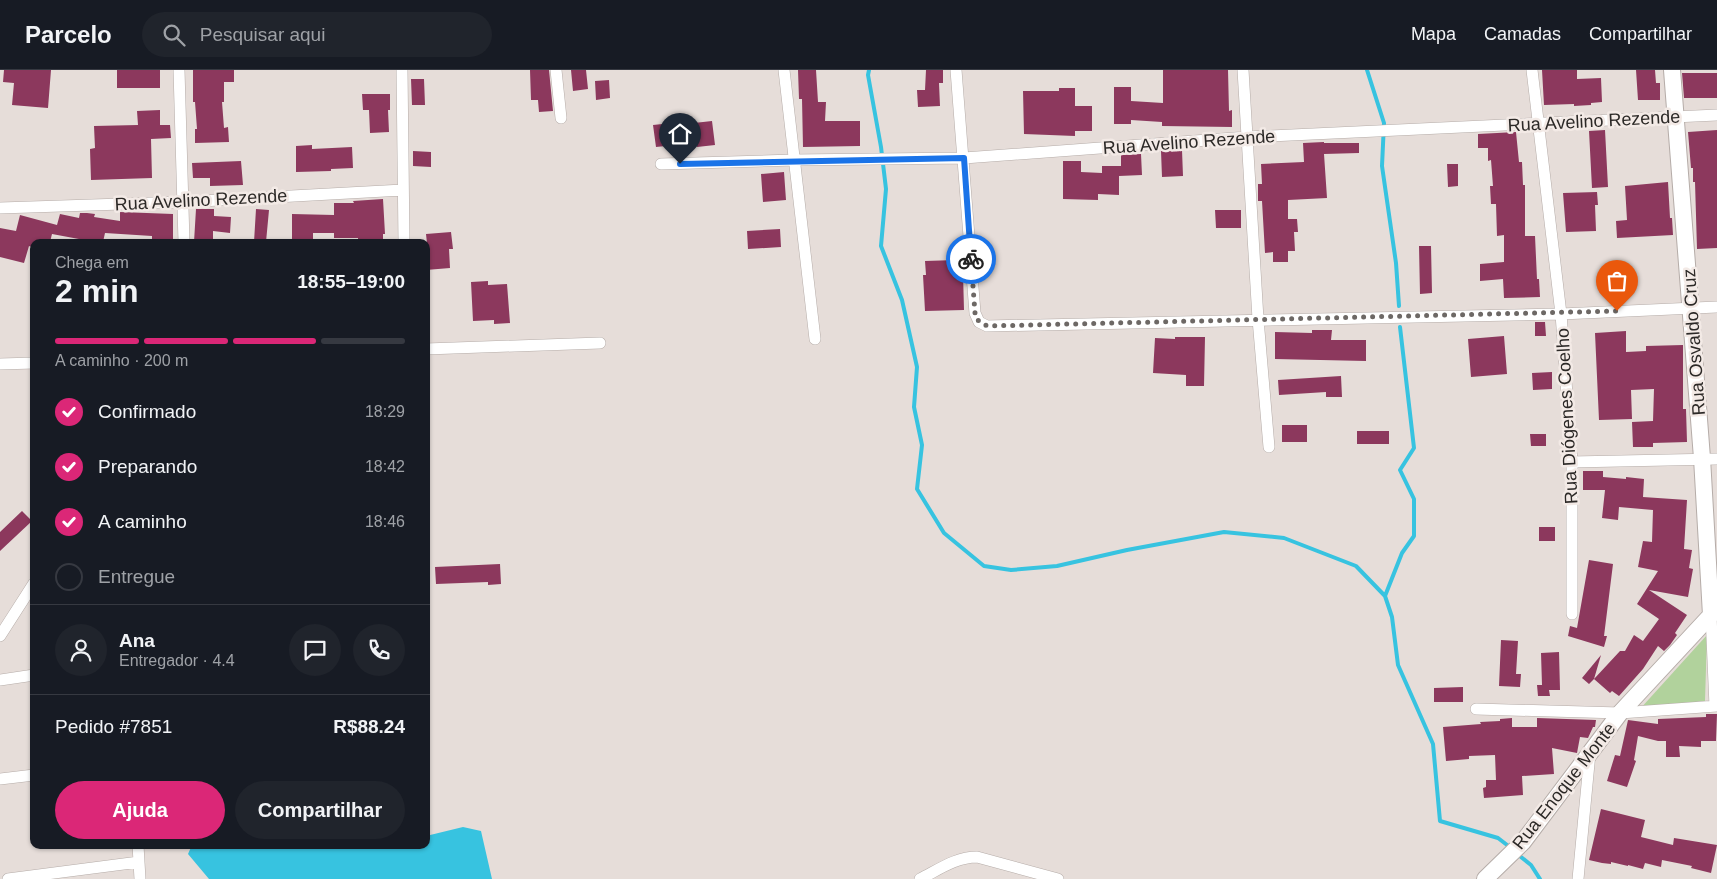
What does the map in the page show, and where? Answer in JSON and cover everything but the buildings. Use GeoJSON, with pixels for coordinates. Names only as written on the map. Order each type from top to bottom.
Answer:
{"type":"FeatureCollection","features":[{"type":"Feature","properties":{"kind":"main road","name":"Rua Osvaldo Cruz"},"geometry":{"type":"LineString","coordinates":[[1672,70],[1691,308],[1710,459],[1711,615]]}},
{"type":"Feature","properties":{"kind":"main road"},"geometry":{"type":"LineString","coordinates":[[1620,713],[1711,615]]}},
{"type":"Feature","properties":{"kind":"main road","name":"Rua Enoque Monte"},"geometry":{"type":"LineString","coordinates":[[1485,879],[1523,842],[1620,713]]}},
{"type":"Feature","properties":{"kind":"street"},"geometry":{"type":"LineString","coordinates":[[179,70],[184,239]]}},
{"type":"Feature","properties":{"kind":"street"},"geometry":{"type":"LineString","coordinates":[[402,70],[404,239]]}},
{"type":"Feature","properties":{"kind":"street"},"geometry":{"type":"LineString","coordinates":[[556,70],[561,118]]}},
{"type":"Feature","properties":{"kind":"street"},"geometry":{"type":"LineString","coordinates":[[784,70],[815,339]]}},
{"type":"Feature","properties":{"kind":"street"},"geometry":{"type":"LineString","coordinates":[[956,70],[975,313],[976,319],[987,326],[1561,314],[1717,307]]}},
{"type":"Feature","properties":{"kind":"street"},"geometry":{"type":"LineString","coordinates":[[1243,70],[1258,319],[1269,447]]}},
{"type":"Feature","properties":{"kind":"street","name":"Rua Diógenes Coelho"},"geometry":{"type":"LineString","coordinates":[[1532,70],[1561,314],[1572,462],[1572,614]]}},
{"type":"Feature","properties":{"kind":"street","name":"Rua Avelino Rezende"},"geometry":{"type":"LineString","coordinates":[[661,164],[964,158],[1248,137],[1717,116]]}},
{"type":"Feature","properties":{"kind":"street","name":"Rua Avelino Rezende"},"geometry":{"type":"LineString","coordinates":[[0,208],[183,202],[403,190]]}},
{"type":"Feature","properties":{"kind":"street"},"geometry":{"type":"LineString","coordinates":[[430,349],[600,343]]}},
{"type":"Feature","properties":{"kind":"street"},"geometry":{"type":"LineString","coordinates":[[0,364],[30,363]]}},
{"type":"Feature","properties":{"kind":"street"},"geometry":{"type":"LineString","coordinates":[[1572,462],[1710,459]]}},
{"type":"Feature","properties":{"kind":"street"},"geometry":{"type":"LineString","coordinates":[[0,636],[30,589]]}},
{"type":"Feature","properties":{"kind":"street","name":"Rua Osvaldo Cruz"},"geometry":{"type":"LineString","coordinates":[[1711,615],[1716,706]]}},
{"type":"Feature","properties":{"kind":"street"},"geometry":{"type":"LineString","coordinates":[[0,680],[30,676]]}},
{"type":"Feature","properties":{"kind":"street"},"geometry":{"type":"LineString","coordinates":[[1476,709],[1620,713],[1716,706]]}},
{"type":"Feature","properties":{"kind":"street"},"geometry":{"type":"LineString","coordinates":[[1578,879],[1590,751]]}},
{"type":"Feature","properties":{"kind":"street"},"geometry":{"type":"LineString","coordinates":[[0,779],[30,775]]}},
{"type":"Feature","properties":{"kind":"street"},"geometry":{"type":"LineString","coordinates":[[138,849],[140,879]]}},
{"type":"Feature","properties":{"kind":"street"},"geometry":{"type":"LineString","coordinates":[[920,879],[960,858],[968,857],[977,857],[1058,879]]}},
{"type":"Feature","properties":{"kind":"street"},"geometry":{"type":"LineString","coordinates":[[8,879],[139,862]]}},
{"type":"Feature","properties":{"kind":"green space"},"geometry":{"type":"Polygon","coordinates":[[[1707,635],[1705,701],[1640,709],[1707,635]]]}},
{"type":"Feature","properties":{"kind":"water"},"geometry":{"type":"Polygon","coordinates":[[[463,827],[481,831],[492,879],[209,879],[188,854],[190,849],[430,849],[430,835],[463,827]]]}},
{"type":"Feature","properties":{"kind":"waterway"},"geometry":{"type":"LineString","coordinates":[[869,70],[868,75],[881,147],[886,189],[881,246],[902,300],[917,367],[914,407],[922,445],[917,489],[944,533],[984,566],[1011,570],[1057,566],[1127,550],[1224,532],[1284,538],[1356,566],[1385,596]]}},
{"type":"Feature","properties":{"kind":"waterway"},"geometry":{"type":"LineString","coordinates":[[1367,70],[1384,123],[1382,166],[1396,263],[1399,306]]}},
{"type":"Feature","properties":{"kind":"waterway"},"geometry":{"type":"LineString","coordinates":[[1400,327],[1414,448],[1400,470],[1414,499],[1414,536],[1402,553],[1385,596],[1392,617],[1398,665],[1433,744],[1440,821],[1498,838],[1511,848]]}},
{"type":"Feature","properties":{"kind":"waterway"},"geometry":{"type":"LineString","coordinates":[[1516,853],[1531,865],[1540,879]]}},
{"type":"Feature","properties":{"kind":"way so far"},"geometry":{"type":"LineString","coordinates":[[971,259],[976,319],[987,326],[1561,314],[1617,311]]}},
{"type":"Feature","properties":{"kind":"route"},"geometry":{"type":"LineString","coordinates":[[680,164],[794,160],[964,158],[971,259]]}}]}
